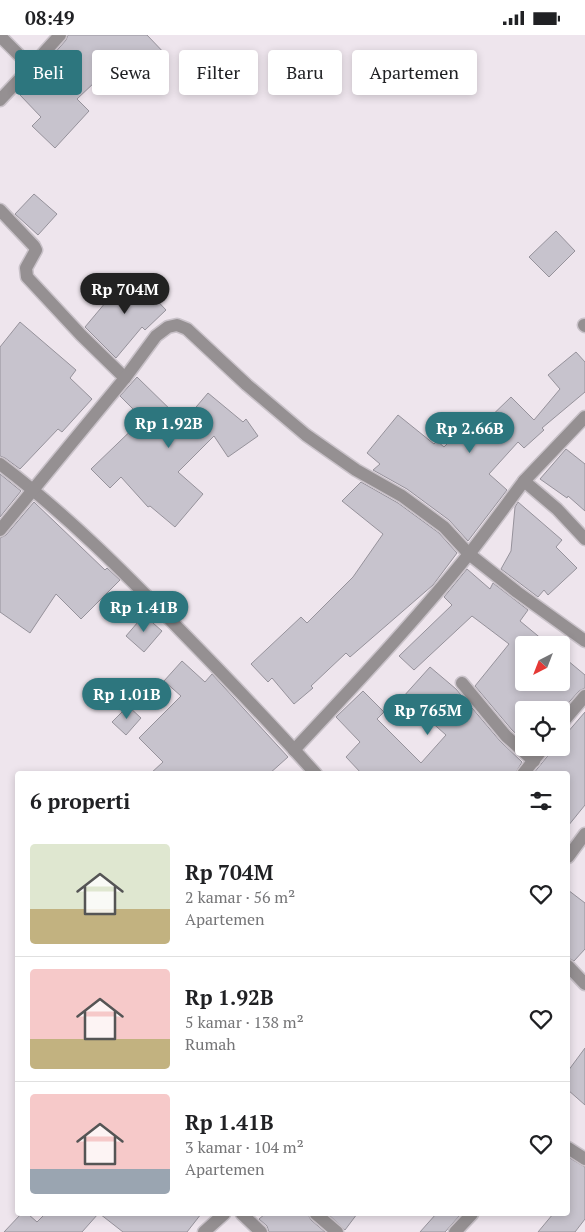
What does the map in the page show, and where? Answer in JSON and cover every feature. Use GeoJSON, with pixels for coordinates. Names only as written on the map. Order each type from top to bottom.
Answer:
{"type":"FeatureCollection","features":[{"type":"Feature","properties":{"kind":"street"},"geometry":{"type":"LineString","coordinates":[[46,50],[60,35]]}},
{"type":"Feature","properties":{"kind":"street"},"geometry":{"type":"LineString","coordinates":[[0,36],[15,51]]}},
{"type":"Feature","properties":{"kind":"street"},"geometry":{"type":"LineString","coordinates":[[0,100],[15,84]]}},
{"type":"Feature","properties":{"kind":"street"},"geometry":{"type":"LineString","coordinates":[[0,210],[36,250],[26,269],[27,277],[81,335],[125,378]]}},
{"type":"Feature","properties":{"kind":"street"},"geometry":{"type":"LineString","coordinates":[[0,529],[125,378],[156,336],[168,327],[177,325],[187,329],[247,385],[306,435],[356,470],[402,496],[444,527],[468,554],[540,610],[585,641]]}},
{"type":"Feature","properties":{"kind":"street"},"geometry":{"type":"LineString","coordinates":[[294,750],[362,678],[468,554],[524,481],[585,417]]}},
{"type":"Feature","properties":{"kind":"street"},"geometry":{"type":"LineString","coordinates":[[0,464],[33,490],[118,565],[313,771]]}},
{"type":"Feature","properties":{"kind":"street"},"geometry":{"type":"LineString","coordinates":[[524,481],[557,509],[585,539]]}},
{"type":"Feature","properties":{"kind":"street"},"geometry":{"type":"LineString","coordinates":[[462,683],[506,736],[534,761]]}},
{"type":"Feature","properties":{"kind":"street"},"geometry":{"type":"LineString","coordinates":[[570,714],[585,696]]}},
{"type":"Feature","properties":{"kind":"street"},"geometry":{"type":"LineString","coordinates":[[526,771],[538,756]]}},
{"type":"Feature","properties":{"kind":"street"},"geometry":{"type":"LineString","coordinates":[[570,854],[585,833]]}},
{"type":"Feature","properties":{"kind":"street"},"geometry":{"type":"LineString","coordinates":[[570,968],[585,984]]}},
{"type":"Feature","properties":{"kind":"street"},"geometry":{"type":"LineString","coordinates":[[570,1149],[585,1159]]}},
{"type":"Feature","properties":{"kind":"street"},"geometry":{"type":"LineString","coordinates":[[204,1232],[222,1216]]}},
{"type":"Feature","properties":{"kind":"street"},"geometry":{"type":"LineString","coordinates":[[244,1216],[261,1232]]}},
{"type":"Feature","properties":{"kind":"street"},"geometry":{"type":"LineString","coordinates":[[318,1216],[337,1232]]}},
{"type":"Feature","properties":{"kind":"street"},"geometry":{"type":"LineString","coordinates":[[456,1232],[470,1216]]}},
{"type":"Feature","properties":{"kind":"building"},"geometry":{"type":"Polygon","coordinates":[[[68,35],[147,35],[161,50],[92,50],[92,85],[82,94],[82,50],[57,50],[68,35]]]}},
{"type":"Feature","properties":{"kind":"building"},"geometry":{"type":"Polygon","coordinates":[[[20,95],[81,95],[77,99],[89,111],[55,148],[32,126],[41,117],[20,95]]]}},
{"type":"Feature","properties":{"kind":"building"},"geometry":{"type":"Polygon","coordinates":[[[34,194],[57,214],[38,235],[15,214],[34,194]]]}},
{"type":"Feature","properties":{"kind":"building"},"geometry":{"type":"Polygon","coordinates":[[[556,231],[575,251],[549,277],[529,257],[556,231]]]}},
{"type":"Feature","properties":{"kind":"building"},"geometry":{"type":"Polygon","coordinates":[[[131,273],[166,310],[145,330],[142,327],[116,358],[85,327],[111,296],[109,294],[131,273]]]}},
{"type":"Feature","properties":{"kind":"building"},"geometry":{"type":"Polygon","coordinates":[[[20,322],[76,370],[70,378],[92,399],[62,432],[58,429],[20,469],[0,456],[0,347],[20,322]]]}},
{"type":"Feature","properties":{"kind":"building"},"geometry":{"type":"Polygon","coordinates":[[[576,352],[585,362],[585,392],[542,428],[544,430],[524,448],[518,442],[489,474],[507,490],[468,541],[449,520],[407,489],[373,470],[380,464],[367,453],[398,415],[434,444],[437,441],[444,447],[472,419],[480,427],[511,397],[534,420],[560,389],[548,375],[576,352]]]}},
{"type":"Feature","properties":{"kind":"building"},"geometry":{"type":"Polygon","coordinates":[[[137,377],[179,418],[187,409],[191,413],[208,393],[243,422],[246,419],[258,436],[228,457],[214,436],[178,472],[203,494],[175,527],[150,506],[148,507],[121,477],[110,488],[91,469],[143,419],[120,396],[137,377]]]}},
{"type":"Feature","properties":{"kind":"building"},"geometry":{"type":"Polygon","coordinates":[[[566,449],[585,464],[585,511],[568,496],[567,498],[540,479],[566,449]]]}},
{"type":"Feature","properties":{"kind":"building"},"geometry":{"type":"Polygon","coordinates":[[[0,474],[21,491],[0,517],[0,474]]]}},
{"type":"Feature","properties":{"kind":"building"},"geometry":{"type":"Polygon","coordinates":[[[361,482],[398,503],[439,533],[457,553],[433,585],[350,657],[346,653],[311,686],[313,688],[294,704],[272,678],[268,682],[251,664],[301,617],[307,623],[353,577],[383,534],[342,501],[361,482]]]}},
{"type":"Feature","properties":{"kind":"building"},"geometry":{"type":"Polygon","coordinates":[[[34,502],[105,570],[107,568],[120,580],[81,619],[56,594],[30,633],[0,612],[0,538],[6,535],[34,502]]]}},
{"type":"Feature","properties":{"kind":"building"},"geometry":{"type":"Polygon","coordinates":[[[518,502],[562,540],[556,547],[577,568],[548,595],[544,590],[538,597],[501,569],[511,551],[515,507],[518,502]]]}},
{"type":"Feature","properties":{"kind":"building"},"geometry":{"type":"Polygon","coordinates":[[[467,569],[490,589],[493,583],[528,610],[520,621],[538,636],[515,636],[515,691],[570,691],[570,662],[585,675],[585,688],[579,691],[570,701],[515,701],[515,733],[475,686],[509,644],[472,616],[414,670],[399,656],[452,605],[444,597],[467,569]]]}},
{"type":"Feature","properties":{"kind":"building"},"geometry":{"type":"Polygon","coordinates":[[[144,615],[162,631],[144,652],[126,636],[144,615]]]}},
{"type":"Feature","properties":{"kind":"building"},"geometry":{"type":"Polygon","coordinates":[[[182,661],[205,682],[212,674],[288,757],[272,771],[153,771],[163,762],[139,738],[181,696],[164,681],[182,661]]]}},
{"type":"Feature","properties":{"kind":"building"},"geometry":{"type":"Polygon","coordinates":[[[430,667],[456,689],[500,741],[522,762],[517,771],[359,771],[346,757],[360,742],[336,717],[363,691],[384,712],[377,719],[421,763],[446,735],[403,697],[430,667]]]}},
{"type":"Feature","properties":{"kind":"building"},"geometry":{"type":"Polygon","coordinates":[[[128,706],[141,718],[126,735],[112,722],[128,706]]]}},
{"type":"Feature","properties":{"kind":"building"},"geometry":{"type":"Polygon","coordinates":[[[585,712],[585,805],[570,824],[570,771],[535,771],[548,756],[570,756],[570,730],[585,712]]]}},
{"type":"Feature","properties":{"kind":"building"},"geometry":{"type":"Polygon","coordinates":[[[570,892],[585,903],[585,949],[574,961],[570,959],[570,892]]]}},
{"type":"Feature","properties":{"kind":"building"},"geometry":{"type":"Polygon","coordinates":[[[585,1048],[585,1105],[570,1092],[570,1068],[585,1048]]]}},
{"type":"Feature","properties":{"kind":"building"},"geometry":{"type":"Polygon","coordinates":[[[570,1158],[585,1167],[585,1219],[575,1232],[538,1232],[551,1216],[570,1216],[570,1158]]]}},
{"type":"Feature","properties":{"kind":"building"},"geometry":{"type":"Polygon","coordinates":[[[19,1216],[30,1216],[37,1222],[43,1216],[96,1216],[82,1232],[4,1232],[19,1216]]]}},
{"type":"Feature","properties":{"kind":"building"},"geometry":{"type":"Polygon","coordinates":[[[103,1216],[199,1216],[187,1232],[123,1232],[103,1216]]]}},
{"type":"Feature","properties":{"kind":"building"},"geometry":{"type":"Polygon","coordinates":[[[263,1216],[309,1216],[325,1232],[269,1232],[267,1226],[259,1219],[263,1216]]]}},
{"type":"Feature","properties":{"kind":"building"},"geometry":{"type":"Polygon","coordinates":[[[330,1216],[356,1216],[345,1230],[330,1216]]]}},
{"type":"Feature","properties":{"kind":"building"},"geometry":{"type":"Polygon","coordinates":[[[434,1216],[459,1216],[445,1232],[420,1232],[434,1216]]]}}]}
